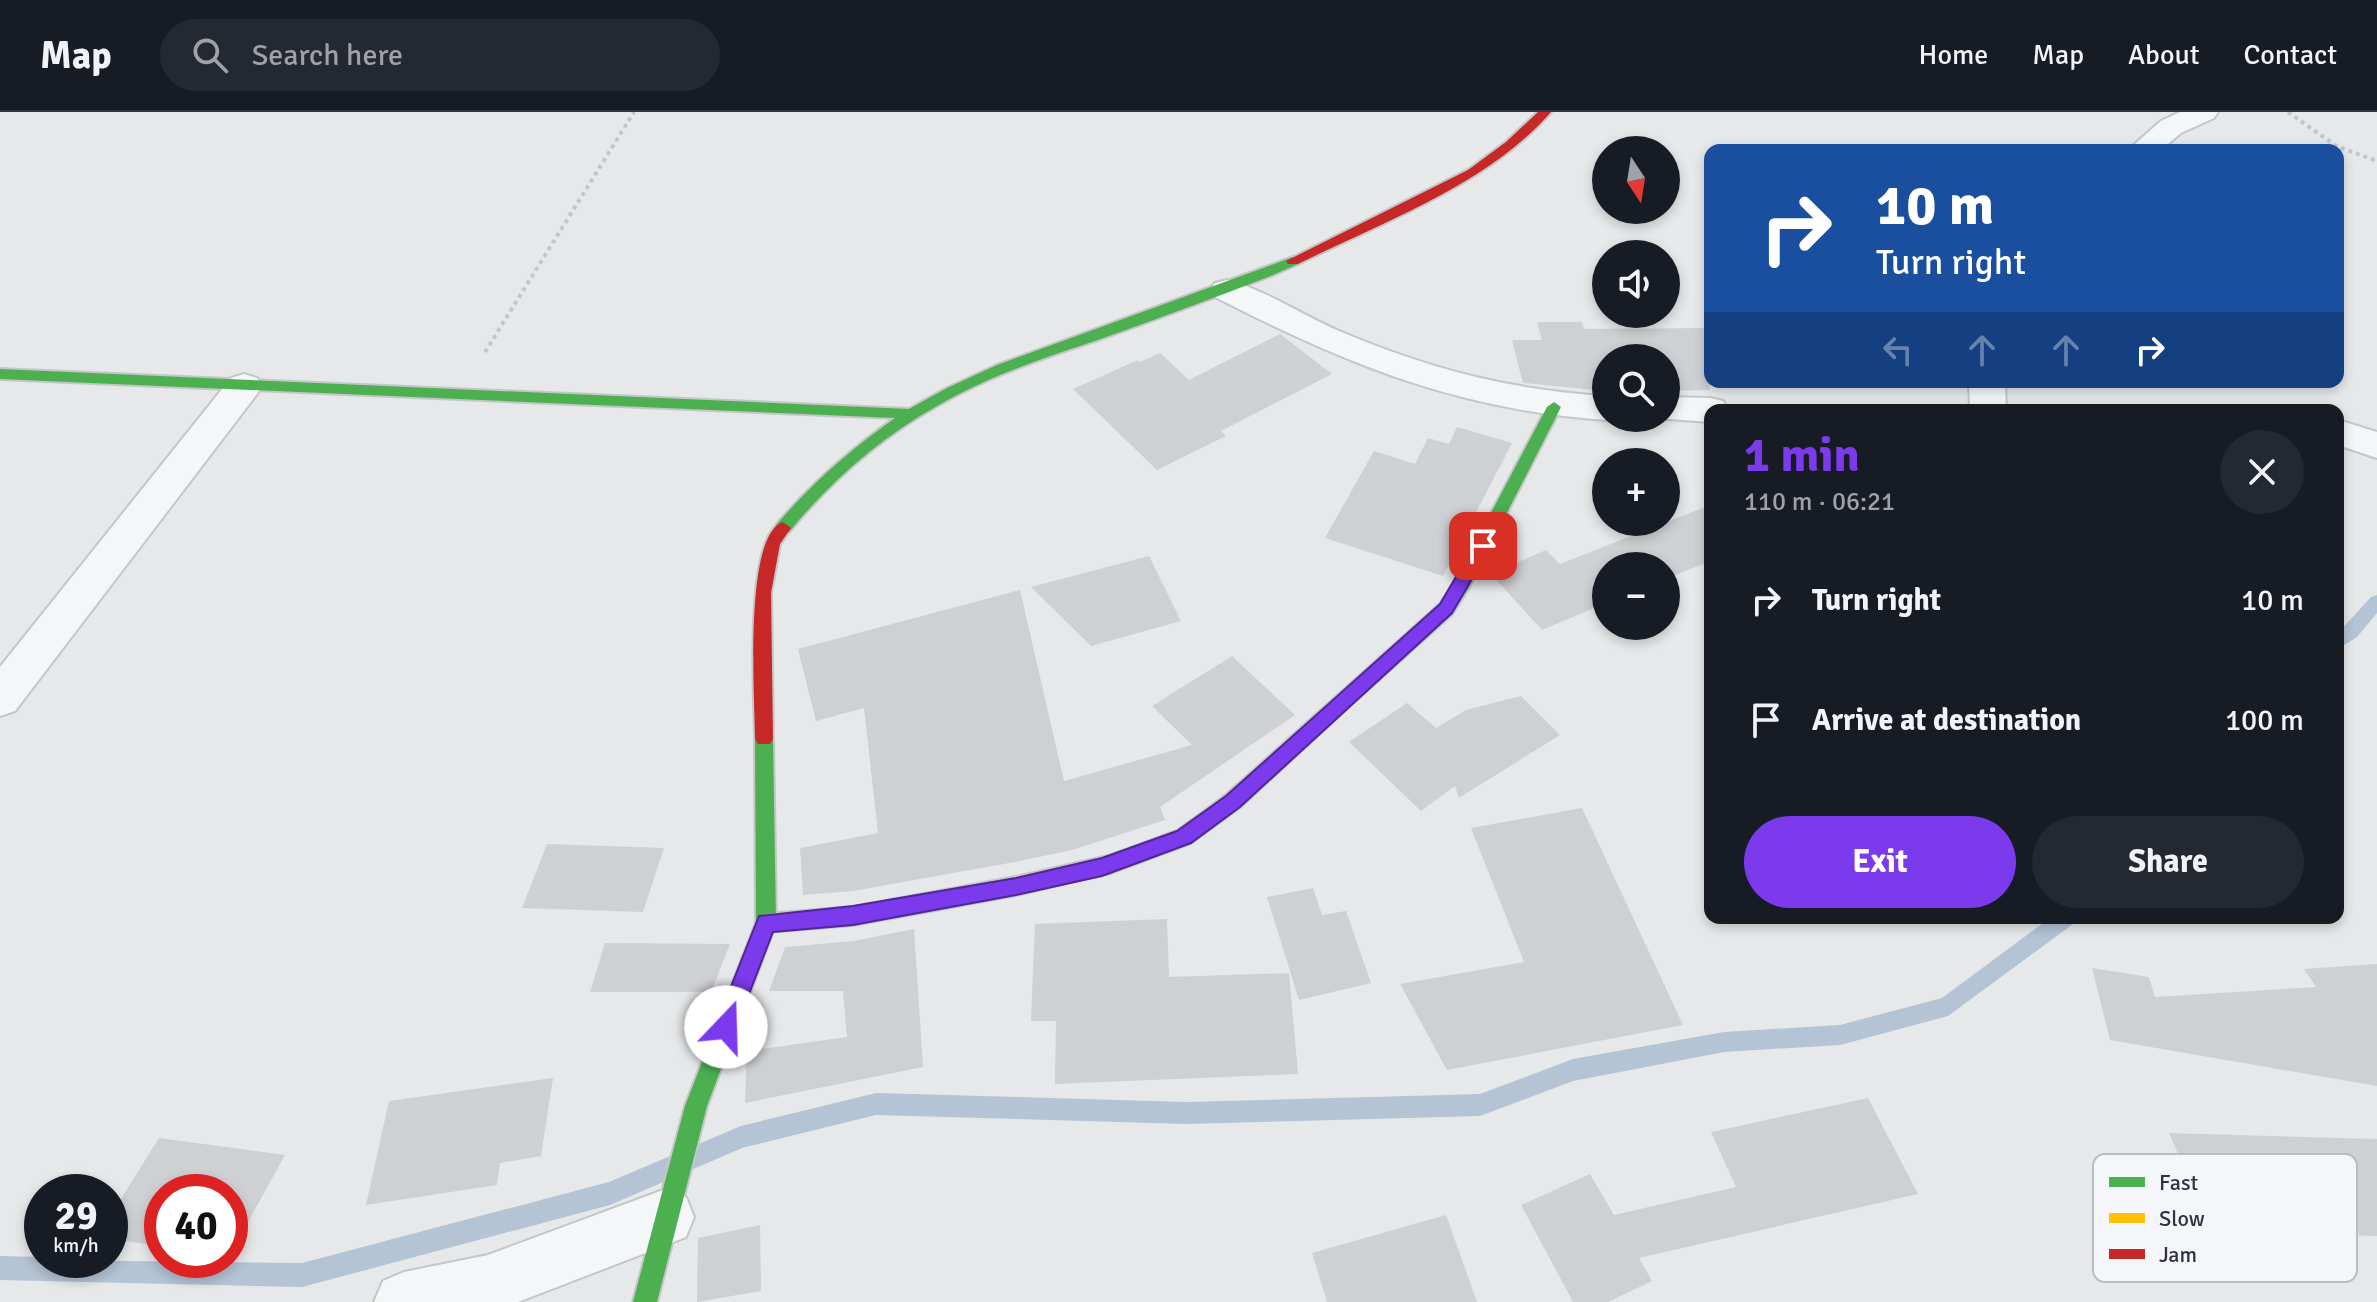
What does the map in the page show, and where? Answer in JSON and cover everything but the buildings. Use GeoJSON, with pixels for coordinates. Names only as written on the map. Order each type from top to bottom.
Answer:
{"type":"FeatureCollection","features":[{"type":"Feature","properties":{"kind":"street"},"geometry":{"type":"LineString","coordinates":[[645,1302],[696,1106],[766,923],[763,593],[772,543],[802,504],[858,454],[951,391],[1015,364],[1227,290],[1333,243],[1472,173],[1510,145],[1545,112]]}},
{"type":"Feature","properties":{"kind":"street"},"geometry":{"type":"LineString","coordinates":[[2150,144],[2171,127],[2204,112]]}},
{"type":"Feature","properties":{"kind":"street"},"geometry":{"type":"LineString","coordinates":[[1227,290],[1341,346],[1466,390],[1554,407],[1592,408]]}},
{"type":"Feature","properties":{"kind":"street"},"geometry":{"type":"LineString","coordinates":[[0,374],[913,414]]}},
{"type":"Feature","properties":{"kind":"street"},"geometry":{"type":"LineString","coordinates":[[0,699],[244,386]]}},
{"type":"Feature","properties":{"kind":"street"},"geometry":{"type":"LineString","coordinates":[[766,923],[853,916],[1016,886],[1102,867],[1184,837],[1233,801],[1446,609],[1460,589],[1554,407]]}},
{"type":"Feature","properties":{"kind":"street"},"geometry":{"type":"LineString","coordinates":[[1680,409],[1704,410]]}},
{"type":"Feature","properties":{"kind":"street"},"geometry":{"type":"LineString","coordinates":[[404,1302],[488,1284],[666,1217]]}},
{"type":"Feature","properties":{"kind":"path"},"geometry":{"type":"LineString","coordinates":[[459,393],[634,112]]}},
{"type":"Feature","properties":{"kind":"path"},"geometry":{"type":"LineString","coordinates":[[2288,112],[2333,144]]}},
{"type":"Feature","properties":{"kind":"path"},"geometry":{"type":"LineString","coordinates":[[2344,149],[2377,161]]}},
{"type":"Feature","properties":{"kind":"waterway"},"geometry":{"type":"LineString","coordinates":[[2344,637],[2377,601]]}},
{"type":"Feature","properties":{"kind":"waterway"},"geometry":{"type":"LineString","coordinates":[[0,1268],[302,1275],[610,1193],[741,1137],[876,1104],[1186,1113],[1480,1105],[1573,1070],[1724,1042],[1840,1035],[1948,1006],[2058,924]]}},
{"type":"Feature","properties":{"kind":"traffic: fast"},"geometry":{"type":"LineString","coordinates":[[783,528],[818,489],[860,451],[929,403],[1002,369],[1293,261]]}},
{"type":"Feature","properties":{"kind":"traffic: fast"},"geometry":{"type":"LineString","coordinates":[[0,374],[913,414]]}},
{"type":"Feature","properties":{"kind":"traffic: fast"},"geometry":{"type":"LineString","coordinates":[[1342,702],[1446,609],[1460,589],[1554,407]]}},
{"type":"Feature","properties":{"kind":"traffic: fast"},"geometry":{"type":"LineString","coordinates":[[645,1302],[696,1106],[766,923],[764,739]]}},
{"type":"Feature","properties":{"kind":"traffic: slow"},"geometry":{"type":"LineString","coordinates":[[766,923],[853,916],[1016,886],[1108,865]]}},
{"type":"Feature","properties":{"kind":"traffic: jam"},"geometry":{"type":"LineString","coordinates":[[1293,261],[1472,173],[1510,145],[1545,112]]}},
{"type":"Feature","properties":{"kind":"traffic: jam"},"geometry":{"type":"LineString","coordinates":[[764,739],[763,593],[772,543],[783,528]]}},
{"type":"Feature","properties":{"kind":"traffic: jam"},"geometry":{"type":"LineString","coordinates":[[1108,865],[1184,837],[1233,801],[1342,702]]}},
{"type":"Feature","properties":{"kind":"route"},"geometry":{"type":"LineString","coordinates":[[726,1027],[766,923],[853,916],[1016,886],[1102,867],[1184,837],[1233,801],[1446,609],[1483,546]]}}]}
